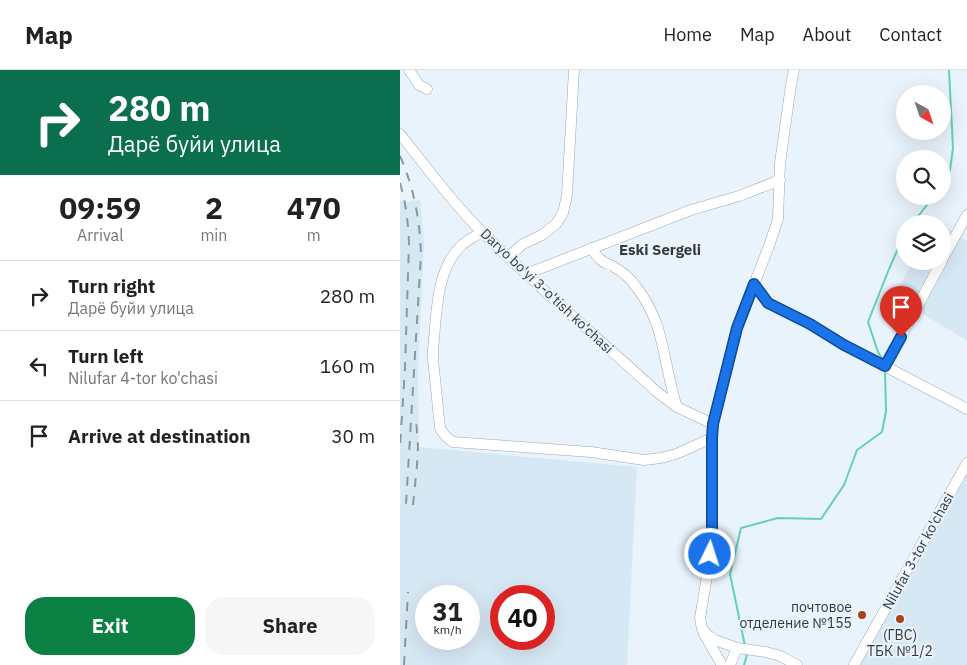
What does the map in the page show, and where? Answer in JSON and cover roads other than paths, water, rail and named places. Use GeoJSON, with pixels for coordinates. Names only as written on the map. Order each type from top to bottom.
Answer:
{"type":"FeatureCollection","features":[{"type":"Feature","properties":{"kind":"street"},"geometry":{"type":"LineString","coordinates":[[409,70],[419,85],[427,89]]}},
{"type":"Feature","properties":{"kind":"street"},"geometry":{"type":"LineString","coordinates":[[508,257],[523,244],[542,235],[556,224],[563,213],[567,195],[574,70]]}},
{"type":"Feature","properties":{"kind":"street"},"geometry":{"type":"LineString","coordinates":[[722,665],[708,642],[702,629],[700,618],[712,538],[713,424],[737,328],[778,219],[780,163],[794,70]]}},
{"type":"Feature","properties":{"kind":"street","name":"Daryo bo'yi 3-o'tish ko'chasi"},"geometry":{"type":"LineString","coordinates":[[400,134],[442,187],[482,232],[526,274],[657,392],[677,407],[713,424]]}},
{"type":"Feature","properties":{"kind":"street"},"geometry":{"type":"LineString","coordinates":[[526,274],[691,210],[739,196],[780,180]]}},
{"type":"Feature","properties":{"kind":"street"},"geometry":{"type":"LineString","coordinates":[[951,244],[967,215]]}},
{"type":"Feature","properties":{"kind":"street"},"geometry":{"type":"LineString","coordinates":[[482,232],[458,249],[444,274],[440,288],[433,359],[440,428],[447,439],[453,442],[590,452],[644,460],[676,454],[712,438]]}},
{"type":"Feature","properties":{"kind":"street"},"geometry":{"type":"LineString","coordinates":[[591,248],[604,263],[613,266],[629,278],[649,305],[666,354],[671,389],[677,407]]}},
{"type":"Feature","properties":{"kind":"street"},"geometry":{"type":"LineString","coordinates":[[885,366],[937,270]]}},
{"type":"Feature","properties":{"kind":"street"},"geometry":{"type":"LineString","coordinates":[[754,284],[768,303],[967,409]]}},
{"type":"Feature","properties":{"kind":"street","name":"Nilufar 3-tor ko'chasi"},"geometry":{"type":"LineString","coordinates":[[854,665],[967,463]]}},
{"type":"Feature","properties":{"kind":"street"},"geometry":{"type":"LineString","coordinates":[[702,629],[712,638],[737,648],[766,652],[780,656],[797,665]]}},
{"type":"Feature","properties":{"kind":"street"},"geometry":{"type":"LineString","coordinates":[[730,665],[737,648]]}},
{"type":"Feature","properties":{"kind":"waterway"},"geometry":{"type":"LineString","coordinates":[[949,70],[953,148],[951,163]]}},
{"type":"Feature","properties":{"kind":"waterway"},"geometry":{"type":"LineString","coordinates":[[919,215],[927,205]]}},
{"type":"Feature","properties":{"kind":"waterway"},"geometry":{"type":"LineString","coordinates":[[883,360],[878,352],[868,322],[896,253]]}},
{"type":"Feature","properties":{"kind":"waterway"},"geometry":{"type":"LineString","coordinates":[[745,646],[730,574],[741,528],[778,518],[821,519],[844,485],[857,450],[882,432],[886,411],[885,371]]}},
{"type":"Feature","properties":{"kind":"waterway"},"geometry":{"type":"LineString","coordinates":[[744,665],[746,653]]}},
{"type":"Feature","properties":{"kind":"railway"},"geometry":{"type":"LineString","coordinates":[[400,156],[415,204],[421,255],[406,504]]}},
{"type":"Feature","properties":{"kind":"railway"},"geometry":{"type":"LineString","coordinates":[[400,183],[404,198],[409,243],[405,368],[400,447]]}},
{"type":"Feature","properties":{"kind":"railway"},"geometry":{"type":"LineString","coordinates":[[413,505],[418,447],[416,419]]}},
{"type":"Feature","properties":{"kind":"railway"},"geometry":{"type":"LineString","coordinates":[[404,665],[408,592]]}},
{"type":"Feature","properties":{"kind":"place","name":"почтовое отделение №155"},"geometry":{"type":"Point","coordinates":[862,615]}},
{"type":"Feature","properties":{"kind":"place","name":"(ГВС) ТБК №1/2"},"geometry":{"type":"Point","coordinates":[900,619]}},
{"type":"Feature","properties":{"kind":"district","name":"Eski Sergeli"},"geometry":{"type":"Point","coordinates":[660,249]}}]}
